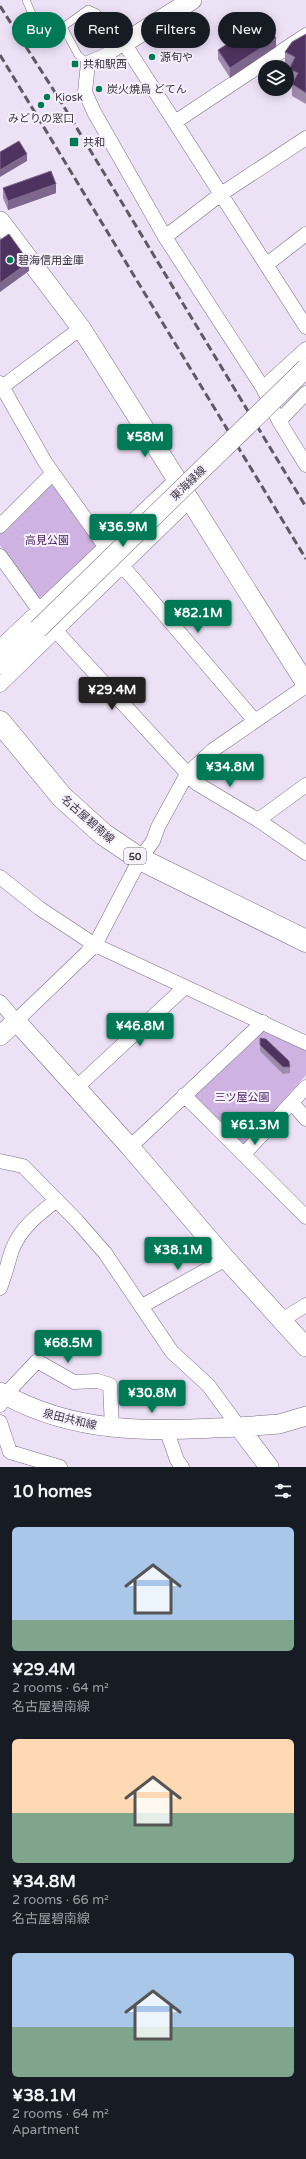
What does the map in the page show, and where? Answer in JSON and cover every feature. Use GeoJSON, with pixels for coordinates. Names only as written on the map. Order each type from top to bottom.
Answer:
{"type":"FeatureCollection","features":[{"type":"Feature","properties":{"kind":"main road","name":"名古屋碧南線"},"geometry":{"type":"LineString","coordinates":[[0,722],[62,797],[103,834],[140,859],[306,941]]}},
{"type":"Feature","properties":{"kind":"street"},"geometry":{"type":"LineString","coordinates":[[133,37],[192,0]]}},
{"type":"Feature","properties":{"kind":"street"},"geometry":{"type":"LineString","coordinates":[[175,122],[306,35]]}},
{"type":"Feature","properties":{"kind":"street"},"geometry":{"type":"LineString","coordinates":[[116,48],[106,55],[88,63],[85,92],[94,112],[165,237],[263,388],[279,421],[306,465]]}},
{"type":"Feature","properties":{"kind":"street"},"geometry":{"type":"LineString","coordinates":[[127,48],[306,327]]}},
{"type":"Feature","properties":{"kind":"street"},"geometry":{"type":"LineString","coordinates":[[165,237],[221,194],[306,138]]}},
{"type":"Feature","properties":{"kind":"street"},"geometry":{"type":"LineString","coordinates":[[0,221],[81,328],[306,685],[214,750],[187,774],[158,827],[153,841],[140,859],[95,945],[0,1036]]}},
{"type":"Feature","properties":{"kind":"street"},"geometry":{"type":"LineString","coordinates":[[266,265],[306,234]]}},
{"type":"Feature","properties":{"kind":"street"},"geometry":{"type":"LineString","coordinates":[[81,328],[1,385],[44,462],[120,566],[201,656],[255,721]]}},
{"type":"Feature","properties":{"kind":"street"},"geometry":{"type":"LineString","coordinates":[[263,388],[306,349]]}},
{"type":"Feature","properties":{"kind":"street","name":"東海緑線"},"geometry":{"type":"LineString","coordinates":[[0,665],[47,630],[306,368]]}},
{"type":"Feature","properties":{"kind":"street"},"geometry":{"type":"LineString","coordinates":[[279,421],[306,393]]}},
{"type":"Feature","properties":{"kind":"street"},"geometry":{"type":"LineString","coordinates":[[0,526],[53,473]]}},
{"type":"Feature","properties":{"kind":"street"},"geometry":{"type":"LineString","coordinates":[[0,647],[176,479]]}},
{"type":"Feature","properties":{"kind":"street"},"geometry":{"type":"LineString","coordinates":[[0,685],[47,630],[120,566],[190,500]]}},
{"type":"Feature","properties":{"kind":"street"},"geometry":{"type":"LineString","coordinates":[[0,556],[39,610]]}},
{"type":"Feature","properties":{"kind":"street"},"geometry":{"type":"LineString","coordinates":[[47,630],[196,783],[258,820],[306,853]]}},
{"type":"Feature","properties":{"kind":"street"},"geometry":{"type":"LineString","coordinates":[[258,820],[306,785]]}},
{"type":"Feature","properties":{"kind":"street"},"geometry":{"type":"LineString","coordinates":[[0,877],[39,908],[95,945],[306,1043]]}},
{"type":"Feature","properties":{"kind":"street"},"geometry":{"type":"LineString","coordinates":[[77,1087],[185,987]]}},
{"type":"Feature","properties":{"kind":"street"},"geometry":{"type":"LineString","coordinates":[[0,1002],[130,1147],[226,1259],[306,1347]]}},
{"type":"Feature","properties":{"kind":"street"},"geometry":{"type":"LineString","coordinates":[[130,1147],[263,1022]]}},
{"type":"Feature","properties":{"kind":"street"},"geometry":{"type":"LineString","coordinates":[[244,1154],[306,1088]]}},
{"type":"Feature","properties":{"kind":"street"},"geometry":{"type":"LineString","coordinates":[[184,1095],[244,1154],[280,1193],[306,1217]]}},
{"type":"Feature","properties":{"kind":"street"},"geometry":{"type":"LineString","coordinates":[[292,1102],[306,1119]]}},
{"type":"Feature","properties":{"kind":"street"},"geometry":{"type":"LineString","coordinates":[[0,1161],[23,1166],[57,1200],[105,1253],[172,1352],[208,1385],[269,1467]]}},
{"type":"Feature","properties":{"kind":"street"},"geometry":{"type":"LineString","coordinates":[[0,1288],[13,1248],[22,1232],[30,1222],[57,1200]]}},
{"type":"Feature","properties":{"kind":"street"},"geometry":{"type":"LineString","coordinates":[[142,1306],[226,1259]]}},
{"type":"Feature","properties":{"kind":"street"},"geometry":{"type":"LineString","coordinates":[[282,1320],[306,1305]]}},
{"type":"Feature","properties":{"kind":"street"},"geometry":{"type":"LineString","coordinates":[[2,1398],[37,1361],[74,1382],[98,1381],[110,1385],[112,1428]]}},
{"type":"Feature","properties":{"kind":"street","name":"泉田共和線"},"geometry":{"type":"LineString","coordinates":[[2,1398],[48,1416],[89,1425],[112,1428],[166,1429],[239,1427],[279,1424],[306,1416]]}},
{"type":"Feature","properties":{"kind":"street"},"geometry":{"type":"LineString","coordinates":[[0,1422],[10,1452],[60,1467]]}},
{"type":"Feature","properties":{"kind":"street"},"geometry":{"type":"LineString","coordinates":[[166,1429],[177,1460],[182,1467]]}},
{"type":"Feature","properties":{"kind":"lane"},"geometry":{"type":"LineString","coordinates":[[26,0],[31,12]]}},
{"type":"Feature","properties":{"kind":"lane"},"geometry":{"type":"LineString","coordinates":[[84,12],[88,9],[95,12]]}},
{"type":"Feature","properties":{"kind":"lane"},"geometry":{"type":"LineString","coordinates":[[66,33],[78,55],[88,63]]}},
{"type":"Feature","properties":{"kind":"green space","name":"高見公園"},"geometry":{"type":"Polygon","coordinates":[[[48,484],[55,487],[95,541],[95,547],[43,597],[36,598],[0,545],[0,533],[48,484]]]}},
{"type":"Feature","properties":{"kind":"green space","name":"三ツ屋公園"},"geometry":{"type":"Polygon","coordinates":[[[263,1031],[306,1050],[306,1075],[245,1144],[240,1144],[196,1099],[195,1092],[263,1031]]]}},
{"type":"Feature","properties":{"kind":"building"},"geometry":{"type":"Polygon","coordinates":[[[306,34],[306,93],[294,85],[294,80],[298,73],[294,71],[294,60],[295,57],[285,52],[292,42],[306,34]]]}},
{"type":"Feature","properties":{"kind":"building"},"geometry":{"type":"Polygon","coordinates":[[[221,48],[261,48],[230,68],[218,50],[221,48]]]}},
{"type":"Feature","properties":{"kind":"building"},"geometry":{"type":"Polygon","coordinates":[[[19,141],[27,154],[0,170],[0,152],[19,141]]]}},
{"type":"Feature","properties":{"kind":"building"},"geometry":{"type":"Polygon","coordinates":[[[51,171],[56,184],[8,201],[3,188],[51,171]]]}},
{"type":"Feature","properties":{"kind":"building","name":"碧海信用金庫"},"geometry":{"type":"Polygon","coordinates":[[[9,234],[29,262],[0,283],[0,240],[9,234]]]}},
{"type":"Feature","properties":{"kind":"building"},"geometry":{"type":"Polygon","coordinates":[[[260,1038],[266,1039],[289,1061],[290,1067],[283,1067],[260,1045],[260,1038]]]}},
{"type":"Feature","properties":{"kind":"railway"},"geometry":{"type":"LineString","coordinates":[[0,6],[58,97],[306,507]]}},
{"type":"Feature","properties":{"kind":"railway"},"geometry":{"type":"LineString","coordinates":[[0,55],[306,559]]}},
{"type":"Feature","properties":{"kind":"place","name":"源旬や"},"geometry":{"type":"Point","coordinates":[152,57]}},
{"type":"Feature","properties":{"kind":"place","name":"共和駅西"},"geometry":{"type":"Point","coordinates":[75,64]}},
{"type":"Feature","properties":{"kind":"place","name":"炭火焼鳥 どてん"},"geometry":{"type":"Point","coordinates":[99,89]}},
{"type":"Feature","properties":{"kind":"place","name":"Kiosk"},"geometry":{"type":"Point","coordinates":[47,97]}},
{"type":"Feature","properties":{"kind":"place","name":"みどりの窓口"},"geometry":{"type":"Point","coordinates":[41,105]}},
{"type":"Feature","properties":{"kind":"place","name":"共和"},"geometry":{"type":"Point","coordinates":[74,142]}},
{"type":"Feature","properties":{"kind":"place","name":"碧海信用金庫"},"geometry":{"type":"Point","coordinates":[10,260]}}]}
